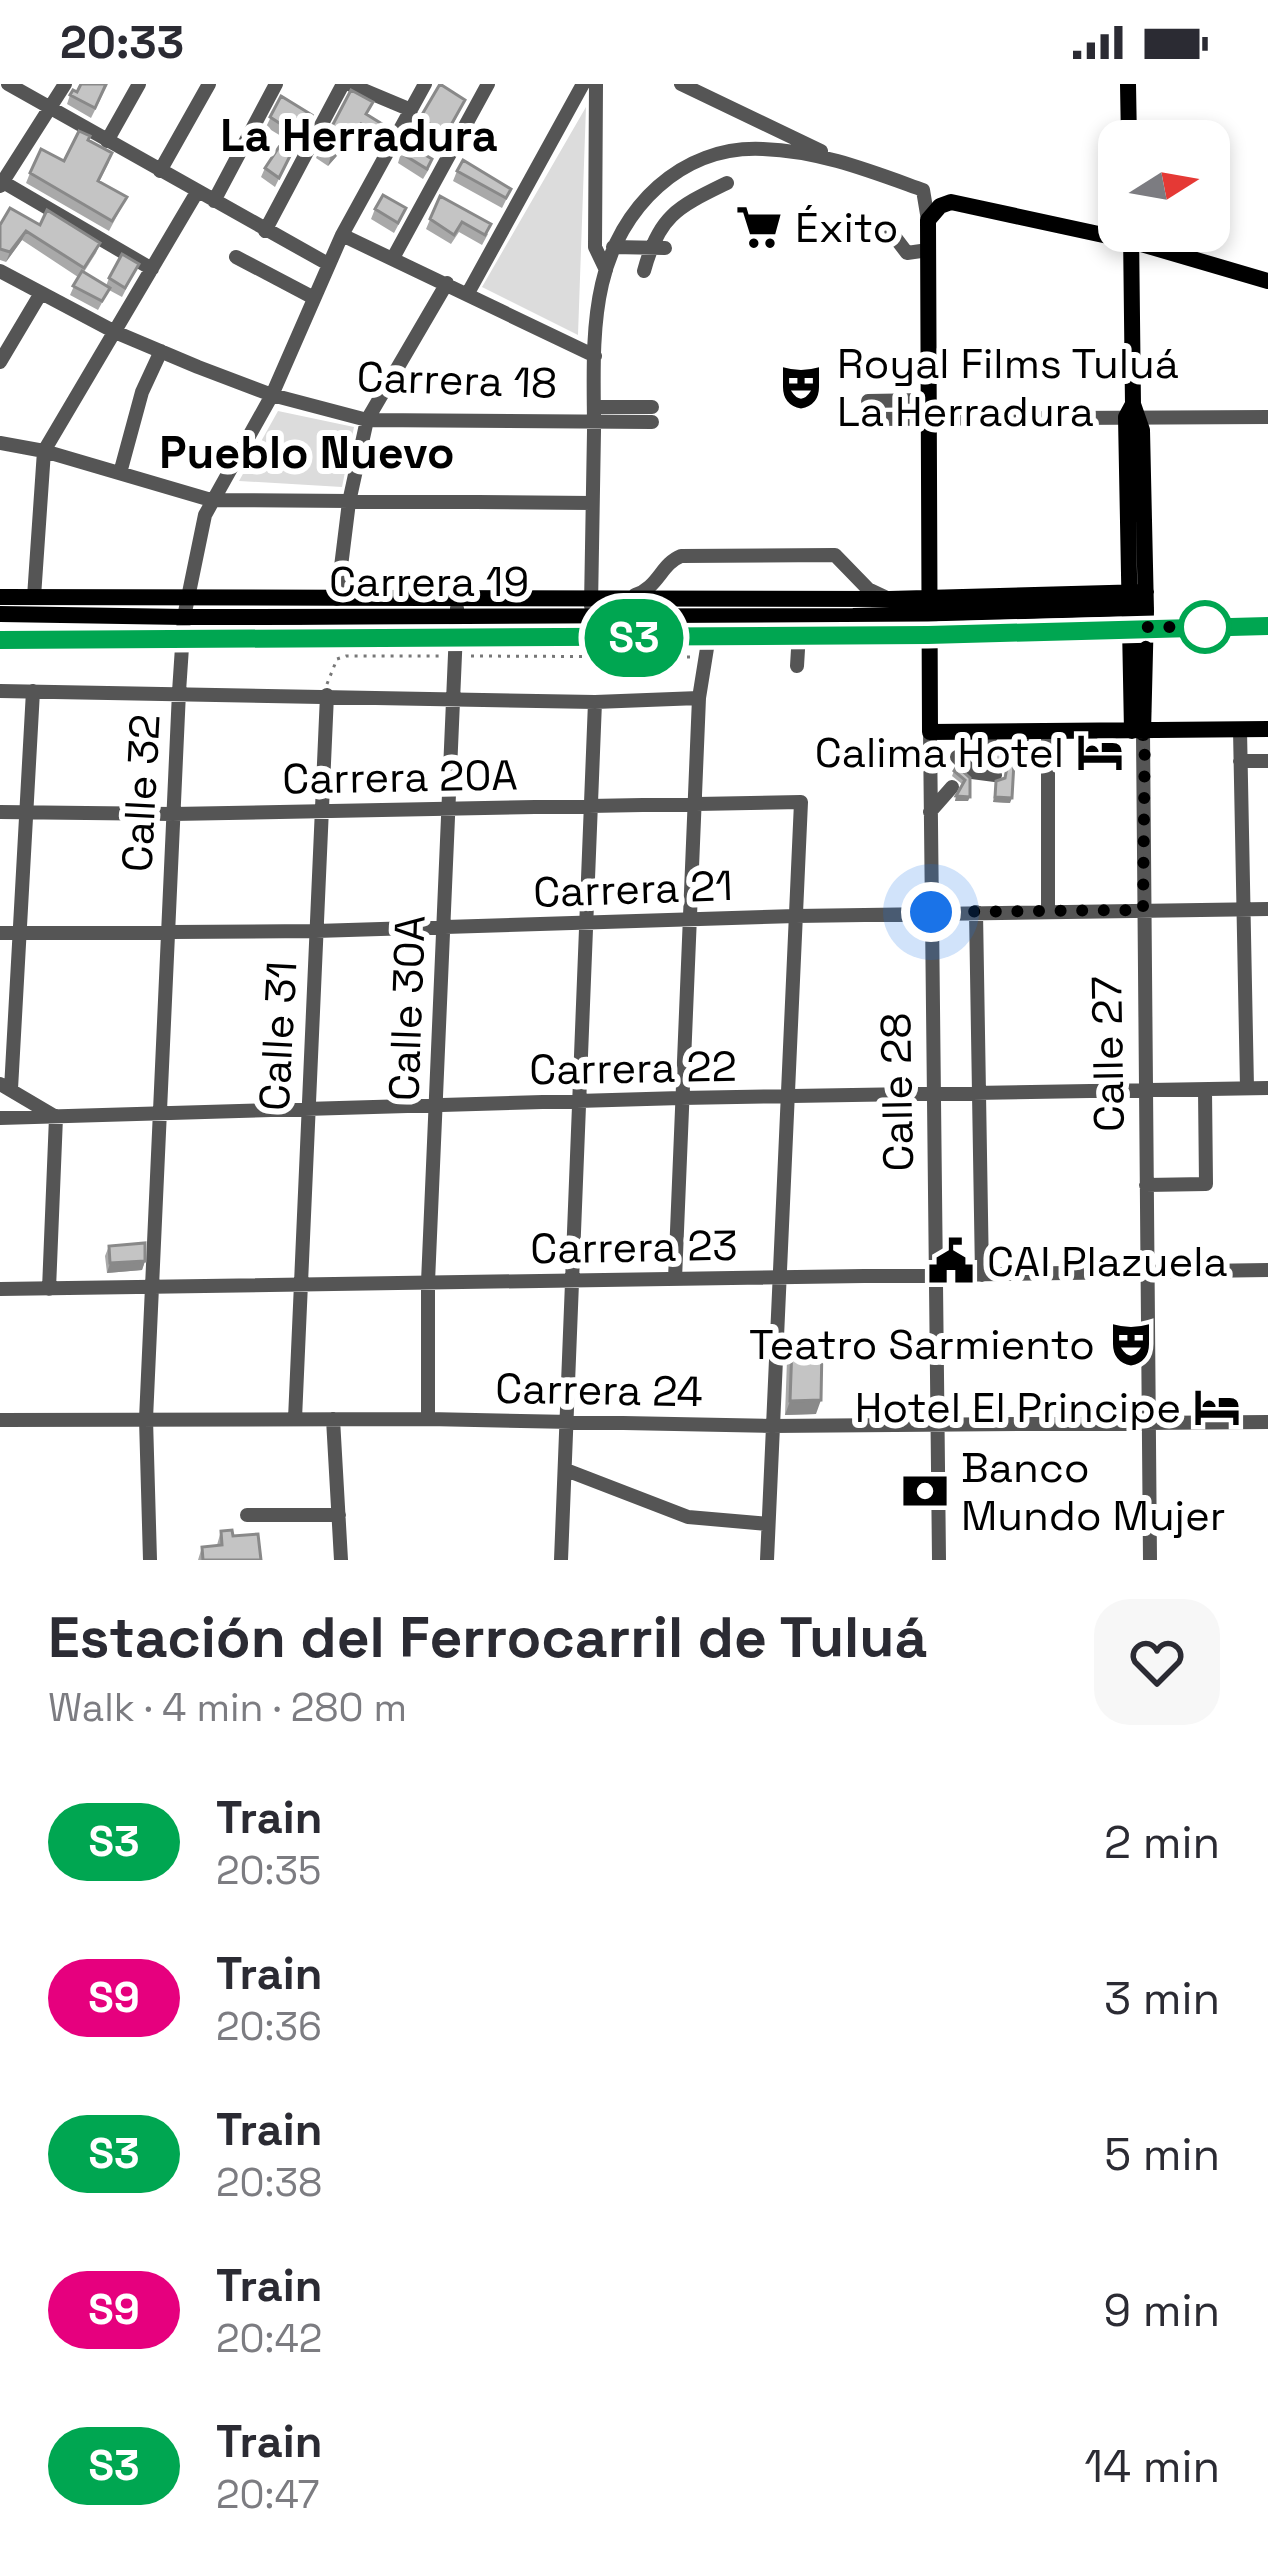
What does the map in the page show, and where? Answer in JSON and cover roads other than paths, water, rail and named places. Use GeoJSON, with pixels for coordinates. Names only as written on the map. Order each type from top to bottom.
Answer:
{"type":"FeatureCollection","features":[{"type":"Feature","properties":{"kind":"main road"},"geometry":{"type":"LineString","coordinates":[[1128,84],[1129,120]]}},
{"type":"Feature","properties":{"kind":"main road"},"geometry":{"type":"LineString","coordinates":[[928,220],[940,206],[951,202],[1098,230]]}},
{"type":"Feature","properties":{"kind":"main road","name":"Calle 28"},"geometry":{"type":"LineString","coordinates":[[928,220],[928,607],[935,732]]}},
{"type":"Feature","properties":{"kind":"main road","name":"Calle 27"},"geometry":{"type":"LineString","coordinates":[[1131,252],[1132,413],[1142,430],[1138,733]]}},
{"type":"Feature","properties":{"kind":"main road"},"geometry":{"type":"LineString","coordinates":[[1180,252],[1268,281]]}},
{"type":"Feature","properties":{"kind":"main road","name":"Carrera 19"},"geometry":{"type":"LineString","coordinates":[[0,597],[186,608],[591,608],[712,616],[1139,600]]}},
{"type":"Feature","properties":{"kind":"main road","name":"Carrera 19"},"geometry":{"type":"LineString","coordinates":[[0,614],[338,599],[457,609]]}},
{"type":"Feature","properties":{"kind":"main road","name":"Carrera 19"},"geometry":{"type":"LineString","coordinates":[[591,608],[616,600],[890,599],[928,607]]}},
{"type":"Feature","properties":{"kind":"main road"},"geometry":{"type":"LineString","coordinates":[[935,732],[1268,729]]}},
{"type":"Feature","properties":{"kind":"street"},"geometry":{"type":"LineString","coordinates":[[8,84],[328,264]]}},
{"type":"Feature","properties":{"kind":"street"},"geometry":{"type":"LineString","coordinates":[[64,84],[1,185],[152,269]]}},
{"type":"Feature","properties":{"kind":"street"},"geometry":{"type":"LineString","coordinates":[[107,141],[139,84]]}},
{"type":"Feature","properties":{"kind":"street"},"geometry":{"type":"LineString","coordinates":[[160,171],[208,84]]}},
{"type":"Feature","properties":{"kind":"street"},"geometry":{"type":"LineString","coordinates":[[214,201],[276,84]]}},
{"type":"Feature","properties":{"kind":"street"},"geometry":{"type":"LineString","coordinates":[[265,231],[346,84],[411,110]]}},
{"type":"Feature","properties":{"kind":"street","name":"Calle 32"},"geometry":{"type":"LineString","coordinates":[[150,1560],[146,1419],[159,1112],[179,692],[198,537],[211,500],[272,395],[342,235],[425,84]]}},
{"type":"Feature","properties":{"kind":"street"},"geometry":{"type":"LineString","coordinates":[[393,258],[488,84]]}},
{"type":"Feature","properties":{"kind":"street"},"geometry":{"type":"LineString","coordinates":[[468,293],[583,84]]}},
{"type":"Feature","properties":{"kind":"street"},"geometry":{"type":"LineString","coordinates":[[596,84],[596,247],[606,270]]}},
{"type":"Feature","properties":{"kind":"street"},"geometry":{"type":"LineString","coordinates":[[681,84],[842,160],[922,190],[928,220]]}},
{"type":"Feature","properties":{"kind":"street"},"geometry":{"type":"LineString","coordinates":[[591,608],[595,356],[613,247],[644,200],[678,170],[696,161],[759,148],[842,160]]}},
{"type":"Feature","properties":{"kind":"street"},"geometry":{"type":"LineString","coordinates":[[644,271],[657,248],[664,220],[681,205],[728,183]]}},
{"type":"Feature","properties":{"kind":"street"},"geometry":{"type":"LineString","coordinates":[[34,597],[44,451],[197,192]]}},
{"type":"Feature","properties":{"kind":"street"},"geometry":{"type":"LineString","coordinates":[[891,232],[907,253],[928,250]]}},
{"type":"Feature","properties":{"kind":"street"},"geometry":{"type":"LineString","coordinates":[[342,235],[595,356]]}},
{"type":"Feature","properties":{"kind":"street"},"geometry":{"type":"LineString","coordinates":[[613,247],[657,248]]}},
{"type":"Feature","properties":{"kind":"street"},"geometry":{"type":"LineString","coordinates":[[236,257],[314,298]]}},
{"type":"Feature","properties":{"kind":"street","name":"Carrera 18"},"geometry":{"type":"LineString","coordinates":[[0,271],[161,351],[272,395],[367,420],[652,414]]}},
{"type":"Feature","properties":{"kind":"street"},"geometry":{"type":"LineString","coordinates":[[338,599],[350,502],[367,420],[447,283]]}},
{"type":"Feature","properties":{"kind":"street"},"geometry":{"type":"LineString","coordinates":[[0,362],[41,293]]}},
{"type":"Feature","properties":{"kind":"street"},"geometry":{"type":"LineString","coordinates":[[120,472],[142,392],[161,351]]}},
{"type":"Feature","properties":{"kind":"street"},"geometry":{"type":"LineString","coordinates":[[868,401],[926,409],[1268,417]]}},
{"type":"Feature","properties":{"kind":"street"},"geometry":{"type":"LineString","coordinates":[[868,419],[926,409]]}},
{"type":"Feature","properties":{"kind":"street"},"geometry":{"type":"LineString","coordinates":[[0,443],[44,451],[211,500],[592,503]]}},
{"type":"Feature","properties":{"kind":"street"},"geometry":{"type":"LineString","coordinates":[[616,600],[651,589],[674,558],[688,555],[835,555],[868,589],[890,599]]}},
{"type":"Feature","properties":{"kind":"street","name":"Calle 30A"},"geometry":{"type":"LineString","coordinates":[[428,1419],[428,1282],[457,609]]}},
{"type":"Feature","properties":{"kind":"street"},"geometry":{"type":"LineString","coordinates":[[675,1280],[699,698],[712,616]]}},
{"type":"Feature","properties":{"kind":"street"},"geometry":{"type":"LineString","coordinates":[[797,665],[800,616]]}},
{"type":"Feature","properties":{"kind":"street"},"geometry":{"type":"LineString","coordinates":[[0,691],[596,702],[699,698]]}},
{"type":"Feature","properties":{"kind":"street"},"geometry":{"type":"LineString","coordinates":[[33,691],[6,1086],[56,1117],[49,1289]]}},
{"type":"Feature","properties":{"kind":"street","name":"Calle 31"},"geometry":{"type":"LineString","coordinates":[[295,1419],[327,695]]}},
{"type":"Feature","properties":{"kind":"street"},"geometry":{"type":"LineString","coordinates":[[561,1560],[596,702]]}},
{"type":"Feature","properties":{"kind":"street"},"geometry":{"type":"LineString","coordinates":[[1240,730],[1247,1088]]}},
{"type":"Feature","properties":{"kind":"street"},"geometry":{"type":"LineString","coordinates":[[935,732],[962,766],[995,775]]}},
{"type":"Feature","properties":{"kind":"street","name":"Calle 28"},"geometry":{"type":"LineString","coordinates":[[935,732],[930,812],[939,1560]]}},
{"type":"Feature","properties":{"kind":"street"},"geometry":{"type":"LineString","coordinates":[[962,732],[962,766]]}},
{"type":"Feature","properties":{"kind":"street"},"geometry":{"type":"LineString","coordinates":[[930,812],[962,766],[994,732]]}},
{"type":"Feature","properties":{"kind":"street"},"geometry":{"type":"LineString","coordinates":[[1013,756],[1025,732]]}},
{"type":"Feature","properties":{"kind":"street"},"geometry":{"type":"LineString","coordinates":[[1048,732],[1048,911]]}},
{"type":"Feature","properties":{"kind":"street","name":"Calle 27"},"geometry":{"type":"LineString","coordinates":[[1138,733],[1150,1560]]}},
{"type":"Feature","properties":{"kind":"street"},"geometry":{"type":"LineString","coordinates":[[1240,761],[1268,761]]}},
{"type":"Feature","properties":{"kind":"street","name":"Carrera 20A"},"geometry":{"type":"LineString","coordinates":[[0,812],[173,814],[801,802],[796,916]]}},
{"type":"Feature","properties":{"kind":"street","name":"Carrera 21"},"geometry":{"type":"LineString","coordinates":[[0,933],[316,931],[931,912],[1268,909]]}},
{"type":"Feature","properties":{"kind":"street"},"geometry":{"type":"LineString","coordinates":[[976,912],[982,1275]]}},
{"type":"Feature","properties":{"kind":"street"},"geometry":{"type":"LineString","coordinates":[[766,1560],[796,916]]}},
{"type":"Feature","properties":{"kind":"street","name":"Carrera 22"},"geometry":{"type":"LineString","coordinates":[[0,1118],[681,1098],[1268,1088]]}},
{"type":"Feature","properties":{"kind":"street"},"geometry":{"type":"LineString","coordinates":[[1146,1185],[1206,1184],[1205,1090]]}},
{"type":"Feature","properties":{"kind":"street","name":"Carrera 23"},"geometry":{"type":"LineString","coordinates":[[0,1289],[1268,1270]]}},
{"type":"Feature","properties":{"kind":"street"},"geometry":{"type":"LineString","coordinates":[[333,1419],[341,1560]]}},
{"type":"Feature","properties":{"kind":"street","name":"Carrera 24"},"geometry":{"type":"LineString","coordinates":[[0,1420],[428,1419],[771,1426],[1268,1422]]}},
{"type":"Feature","properties":{"kind":"street"},"geometry":{"type":"LineString","coordinates":[[566,1470],[688,1517],[768,1524]]}},
{"type":"Feature","properties":{"kind":"street"},"geometry":{"type":"LineString","coordinates":[[247,1515],[338,1515]]}},
{"type":"Feature","properties":{"kind":"railway"},"geometry":{"type":"LineString","coordinates":[[0,640],[928,635],[1268,626]]}},
{"type":"Feature","properties":{"kind":"train","name":"S3"},"geometry":{"type":"LineString","coordinates":[[0,640],[928,635],[1268,626]]}},
{"type":"Feature","properties":{"kind":"place","name":"Éxito"},"geometry":{"type":"Point","coordinates":[759,227]}},
{"type":"Feature","properties":{"kind":"place","name":"Royal Films Tuluá La Herradura"},"geometry":{"type":"Point","coordinates":[801,387]}},
{"type":"Feature","properties":{"kind":"place","name":"Calima Hotel"},"geometry":{"type":"Point","coordinates":[1100,752]}},
{"type":"Feature","properties":{"kind":"place","name":"CAI Plazuela"},"geometry":{"type":"Point","coordinates":[951,1261]}},
{"type":"Feature","properties":{"kind":"place","name":"Teatro Sarmiento"},"geometry":{"type":"Point","coordinates":[1131,1344]}},
{"type":"Feature","properties":{"kind":"place","name":"Hotel El Principe"},"geometry":{"type":"Point","coordinates":[1217,1407]}},
{"type":"Feature","properties":{"kind":"place","name":"Banco Mundo Mujer"},"geometry":{"type":"Point","coordinates":[925,1491]}},
{"type":"Feature","properties":{"kind":"district","name":"La Herradura"},"geometry":{"type":"Point","coordinates":[359,135]}},
{"type":"Feature","properties":{"kind":"district","name":"Pueblo Nuevo"},"geometry":{"type":"Point","coordinates":[307,452]}}]}
